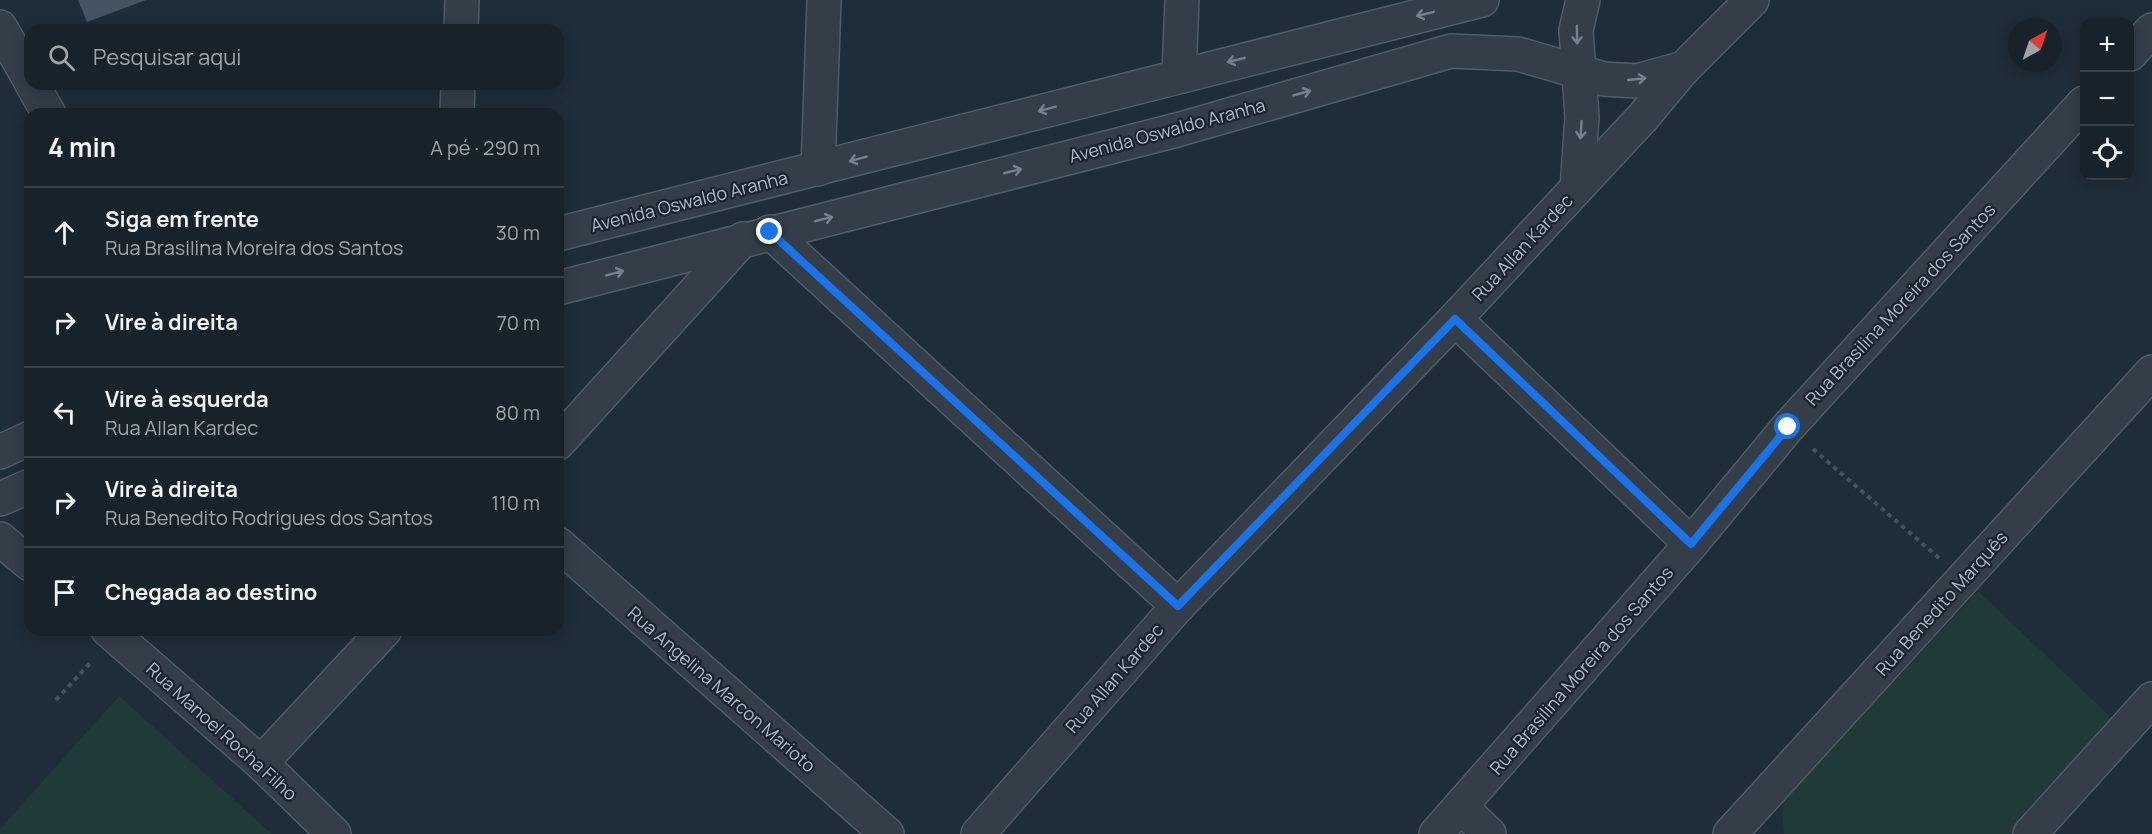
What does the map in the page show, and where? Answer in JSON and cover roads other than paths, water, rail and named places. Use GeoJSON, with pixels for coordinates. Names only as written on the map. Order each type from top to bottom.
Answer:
{"type":"FeatureCollection","features":[{"type":"Feature","properties":{"kind":"street"},"geometry":{"type":"LineString","coordinates":[[460,24],[462,0]]}},
{"type":"Feature","properties":{"kind":"street"},"geometry":{"type":"LineString","coordinates":[[818,169],[824,0]]}},
{"type":"Feature","properties":{"kind":"street"},"geometry":{"type":"LineString","coordinates":[[1179,74],[1182,0]]}},
{"type":"Feature","properties":{"kind":"street","name":"Avenida Oswaldo Aranha"},"geometry":{"type":"LineString","coordinates":[[564,232],[818,169],[1179,74],[1482,0]]}},
{"type":"Feature","properties":{"kind":"street","name":"Rua Allan Kardec"},"geometry":{"type":"LineString","coordinates":[[1577,188],[1582,117],[1576,30],[1583,0]]}},
{"type":"Feature","properties":{"kind":"street","name":"Avenida Oswaldo Aranha"},"geometry":{"type":"LineString","coordinates":[[564,286],[1177,130],[1451,51],[1518,54],[1604,79],[1637,81],[1684,68],[1752,0]]}},
{"type":"Feature","properties":{"kind":"street"},"geometry":{"type":"LineString","coordinates":[[0,27],[24,70]]}},
{"type":"Feature","properties":{"kind":"street"},"geometry":{"type":"LineString","coordinates":[[2134,50],[2152,30]]}},
{"type":"Feature","properties":{"kind":"street","name":"Rua Allan Kardec"},"geometry":{"type":"LineString","coordinates":[[978,834],[1178,606],[1455,319],[1644,116],[1684,68]]}},
{"type":"Feature","properties":{"kind":"street"},"geometry":{"type":"LineString","coordinates":[[36,90],[46,108]]}},
{"type":"Feature","properties":{"kind":"street"},"geometry":{"type":"LineString","coordinates":[[457,108],[458,90]]}},
{"type":"Feature","properties":{"kind":"street","name":"Rua Brasilina Moreira dos Santos"},"geometry":{"type":"LineString","coordinates":[[1436,834],[1691,544],[1788,427],[2080,108]]}},
{"type":"Feature","properties":{"kind":"street"},"geometry":{"type":"LineString","coordinates":[[564,437],[756,236],[1178,606]]}},
{"type":"Feature","properties":{"kind":"street"},"geometry":{"type":"LineString","coordinates":[[1455,319],[1691,544]]}},
{"type":"Feature","properties":{"kind":"street","name":"Rua Benedito Marquês"},"geometry":{"type":"LineString","coordinates":[[1745,829],[1964,579],[2152,372]]}},
{"type":"Feature","properties":{"kind":"street"},"geometry":{"type":"LineString","coordinates":[[0,452],[24,441]]}},
{"type":"Feature","properties":{"kind":"street"},"geometry":{"type":"LineString","coordinates":[[0,500],[24,489]]}},
{"type":"Feature","properties":{"kind":"street"},"geometry":{"type":"LineString","coordinates":[[0,539],[24,559]]}},
{"type":"Feature","properties":{"kind":"street","name":"Rua Angelina Marcon Marioto"},"geometry":{"type":"LineString","coordinates":[[564,549],[887,834]]}},
{"type":"Feature","properties":{"kind":"street","name":"Rua Manoel Rocha Filho"},"geometry":{"type":"LineString","coordinates":[[114,636],[261,763],[334,834]]}},
{"type":"Feature","properties":{"kind":"street"},"geometry":{"type":"LineString","coordinates":[[261,763],[379,636]]}},
{"type":"Feature","properties":{"kind":"street"},"geometry":{"type":"LineString","coordinates":[[2030,834],[2152,699]]}},
{"type":"Feature","properties":{"kind":"street"},"geometry":{"type":"LineString","coordinates":[[1461,807],[1489,834]]}}]}
